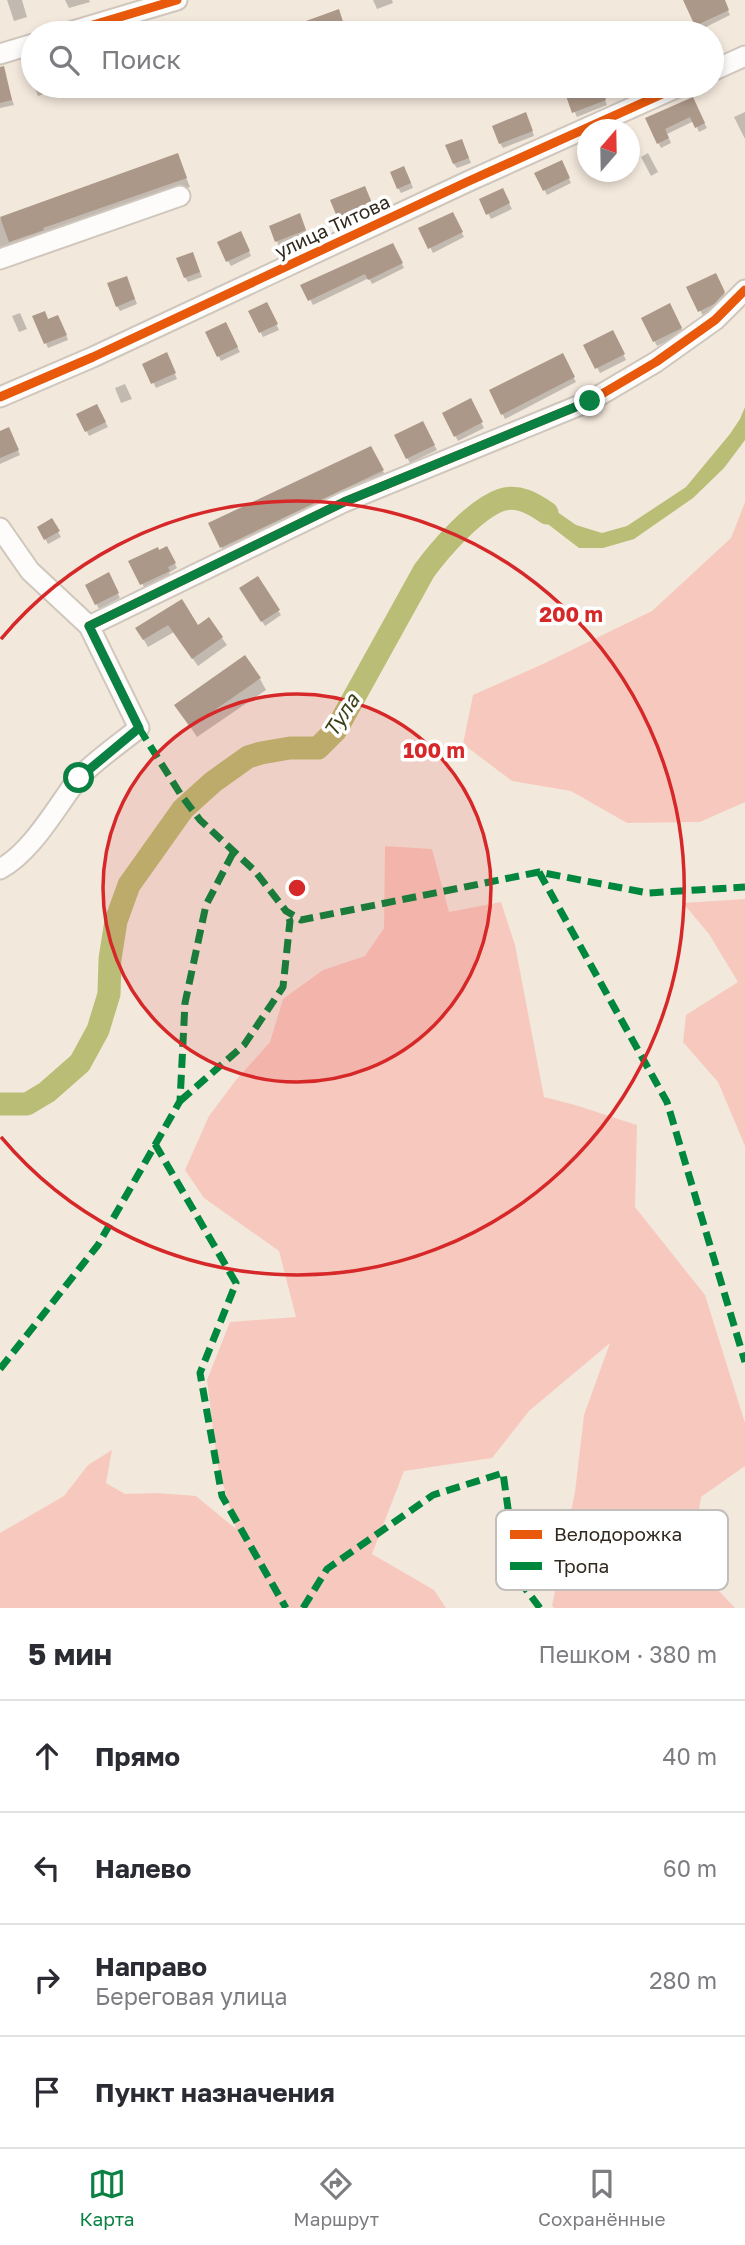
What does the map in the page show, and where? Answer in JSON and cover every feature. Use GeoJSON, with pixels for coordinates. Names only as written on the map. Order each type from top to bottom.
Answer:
{"type":"FeatureCollection","features":[{"type":"Feature","properties":{"kind":"street"},"geometry":{"type":"LineString","coordinates":[[106,21],[177,0]]}},
{"type":"Feature","properties":{"kind":"street"},"geometry":{"type":"LineString","coordinates":[[0,54],[21,48]]}},
{"type":"Feature","properties":{"kind":"street"},"geometry":{"type":"LineString","coordinates":[[724,66],[745,56]]}},
{"type":"Feature","properties":{"kind":"street","name":"улица Титова"},"geometry":{"type":"LineString","coordinates":[[0,397],[93,357],[653,98]]}},
{"type":"Feature","properties":{"kind":"street"},"geometry":{"type":"LineString","coordinates":[[0,259],[180,196]]}},
{"type":"Feature","properties":{"kind":"street"},"geometry":{"type":"LineString","coordinates":[[89,626],[344,502],[590,401],[656,362],[715,320],[745,290]]}},
{"type":"Feature","properties":{"kind":"street"},"geometry":{"type":"LineString","coordinates":[[0,528],[30,571],[89,626],[139,728],[79,778],[57,810],[13,863],[0,869]]}},
{"type":"Feature","properties":{"kind":"shaded area"},"geometry":{"type":"Polygon","coordinates":[[[745,407],[745,440],[724,468],[693,498],[634,539],[603,548],[579,548],[536,515],[521,507],[522,493],[530,493],[576,525],[602,533],[627,526],[686,487],[730,434],[745,407]]]}},
{"type":"Feature","properties":{"kind":"shaded area"},"geometry":{"type":"Polygon","coordinates":[[[745,502],[745,802],[700,822],[627,823],[571,791],[512,781],[463,744],[473,695],[652,611],[731,538],[745,502]]]}},
{"type":"Feature","properties":{"kind":"shaded area"},"geometry":{"type":"Polygon","coordinates":[[[385,846],[432,849],[449,912],[501,902],[515,945],[544,1097],[637,1125],[635,1207],[705,1295],[745,1423],[745,1466],[701,1497],[699,1510],[571,1510],[584,1415],[610,1343],[529,1411],[492,1458],[404,1471],[372,1554],[434,1590],[446,1608],[0,1608],[0,1533],[64,1496],[88,1465],[112,1450],[106,1483],[125,1494],[196,1496],[236,1529],[218,1467],[207,1380],[230,1322],[296,1317],[279,1251],[204,1198],[185,1170],[209,1116],[270,1042],[283,999],[323,970],[365,956],[384,928],[385,846]]]}},
{"type":"Feature","properties":{"kind":"shaded area"},"geometry":{"type":"Polygon","coordinates":[[[745,899],[745,1146],[718,1082],[683,1042],[686,1015],[738,982],[709,934],[683,903],[745,899]]]}},
{"type":"Feature","properties":{"kind":"shaded area"},"geometry":{"type":"Polygon","coordinates":[[[555,1590],[718,1590],[735,1608],[554,1608],[552,1606],[555,1590]]]}},
{"type":"Feature","properties":{"kind":"building"},"geometry":{"type":"Polygon","coordinates":[[[683,0],[725,0],[729,10],[706,21],[693,21],[683,0]]]}},
{"type":"Feature","properties":{"kind":"building"},"geometry":{"type":"Polygon","coordinates":[[[339,9],[343,21],[306,21],[339,9]]]}},
{"type":"Feature","properties":{"kind":"building"},"geometry":{"type":"Polygon","coordinates":[[[4,66],[12,100],[0,103],[0,67],[4,66]]]}},
{"type":"Feature","properties":{"kind":"building"},"geometry":{"type":"Polygon","coordinates":[[[567,98],[605,98],[606,100],[572,113],[567,98]]]}},
{"type":"Feature","properties":{"kind":"building"},"geometry":{"type":"Polygon","coordinates":[[[693,98],[705,123],[695,128],[690,117],[665,129],[669,138],[657,144],[645,118],[693,98]]]}},
{"type":"Feature","properties":{"kind":"building"},"geometry":{"type":"Polygon","coordinates":[[[526,112],[533,131],[499,144],[492,126],[526,112]]]}},
{"type":"Feature","properties":{"kind":"building"},"geometry":{"type":"Polygon","coordinates":[[[462,139],[469,158],[453,164],[445,145],[462,139]]]}},
{"type":"Feature","properties":{"kind":"building"},"geometry":{"type":"Polygon","coordinates":[[[178,153],[187,178],[9,242],[0,217],[178,153]]]}},
{"type":"Feature","properties":{"kind":"building"},"geometry":{"type":"Polygon","coordinates":[[[562,160],[570,178],[543,191],[534,173],[562,160]]]}},
{"type":"Feature","properties":{"kind":"building"},"geometry":{"type":"Polygon","coordinates":[[[404,166],[411,183],[397,189],[390,172],[404,166]]]}},
{"type":"Feature","properties":{"kind":"building"},"geometry":{"type":"Polygon","coordinates":[[[365,186],[372,203],[337,217],[330,200],[365,186]]]}},
{"type":"Feature","properties":{"kind":"building"},"geometry":{"type":"Polygon","coordinates":[[[503,188],[510,203],[486,215],[479,199],[503,188]]]}},
{"type":"Feature","properties":{"kind":"building"},"geometry":{"type":"Polygon","coordinates":[[[453,212],[463,232],[428,249],[418,228],[453,212]]]}},
{"type":"Feature","properties":{"kind":"building"},"geometry":{"type":"Polygon","coordinates":[[[300,213],[306,230],[275,242],[269,226],[300,213]]]}},
{"type":"Feature","properties":{"kind":"building"},"geometry":{"type":"Polygon","coordinates":[[[241,231],[250,251],[226,262],[217,242],[241,231]]]}},
{"type":"Feature","properties":{"kind":"building"},"geometry":{"type":"Polygon","coordinates":[[[393,243],[403,263],[368,280],[365,274],[308,301],[300,285],[393,243]]]}},
{"type":"Feature","properties":{"kind":"building"},"geometry":{"type":"Polygon","coordinates":[[[193,252],[200,272],[184,278],[176,258],[193,252]]]}},
{"type":"Feature","properties":{"kind":"building"},"geometry":{"type":"Polygon","coordinates":[[[716,273],[725,292],[714,304],[698,312],[686,287],[716,273]]]}},
{"type":"Feature","properties":{"kind":"building"},"geometry":{"type":"Polygon","coordinates":[[[127,276],[135,299],[116,307],[107,283],[127,276]]]}},
{"type":"Feature","properties":{"kind":"building"},"geometry":{"type":"Polygon","coordinates":[[[267,302],[278,324],[259,333],[248,311],[267,302]]]}},
{"type":"Feature","properties":{"kind":"building"},"geometry":{"type":"Polygon","coordinates":[[[670,303],[682,328],[653,342],[641,318],[670,303]]]}},
{"type":"Feature","properties":{"kind":"building"},"geometry":{"type":"Polygon","coordinates":[[[45,311],[48,319],[58,315],[67,335],[44,344],[32,316],[45,311]]]}},
{"type":"Feature","properties":{"kind":"building"},"geometry":{"type":"Polygon","coordinates":[[[226,322],[238,347],[217,357],[205,332],[226,322]]]}},
{"type":"Feature","properties":{"kind":"building"},"geometry":{"type":"Polygon","coordinates":[[[613,330],[625,354],[595,369],[583,345],[613,330]]]}},
{"type":"Feature","properties":{"kind":"building"},"geometry":{"type":"Polygon","coordinates":[[[167,352],[176,373],[151,384],[142,364],[167,352]]]}},
{"type":"Feature","properties":{"kind":"building"},"geometry":{"type":"Polygon","coordinates":[[[563,353],[575,377],[501,415],[489,390],[563,353]]]}},
{"type":"Feature","properties":{"kind":"building"},"geometry":{"type":"Polygon","coordinates":[[[471,398],[483,422],[454,437],[442,413],[471,398]]]}},
{"type":"Feature","properties":{"kind":"building"},"geometry":{"type":"Polygon","coordinates":[[[97,404],[106,422],[85,432],[76,414],[97,404]]]}},
{"type":"Feature","properties":{"kind":"building"},"geometry":{"type":"Polygon","coordinates":[[[423,421],[435,445],[406,459],[394,435],[423,421]]]}},
{"type":"Feature","properties":{"kind":"building"},"geometry":{"type":"Polygon","coordinates":[[[9,427],[19,450],[0,458],[0,431],[9,427]]]}},
{"type":"Feature","properties":{"kind":"building"},"geometry":{"type":"Polygon","coordinates":[[[371,446],[384,470],[220,548],[208,523],[371,446]]]}},
{"type":"Feature","properties":{"kind":"building"},"geometry":{"type":"Polygon","coordinates":[[[52,518],[60,531],[44,540],[37,527],[52,518]]]}},
{"type":"Feature","properties":{"kind":"building"},"geometry":{"type":"Polygon","coordinates":[[[167,546],[176,563],[168,567],[170,571],[140,585],[128,561],[158,547],[159,550],[167,546]]]}},
{"type":"Feature","properties":{"kind":"building"},"geometry":{"type":"Polygon","coordinates":[[[109,572],[119,593],[95,605],[85,585],[109,572]]]}},
{"type":"Feature","properties":{"kind":"building"},"geometry":{"type":"Polygon","coordinates":[[[258,576],[280,610],[261,622],[239,588],[258,576]]]}},
{"type":"Feature","properties":{"kind":"building"},"geometry":{"type":"Polygon","coordinates":[[[182,599],[198,625],[209,617],[223,637],[192,659],[168,625],[143,640],[135,628],[182,599]]]}},
{"type":"Feature","properties":{"kind":"building"},"geometry":{"type":"Polygon","coordinates":[[[245,655],[261,678],[190,727],[174,705],[245,655]]]}},
{"type":"Feature","properties":{"kind":"waterway","name":"Тула"},"geometry":{"type":"LineString","coordinates":[[0,1104],[27,1104],[47,1092],[80,1063],[98,1030],[109,994],[110,959],[116,921],[129,885],[183,809],[213,782],[248,757],[290,748],[318,748],[336,730],[424,571],[449,541],[480,512],[501,500],[514,498],[531,503],[547,513]]}},
{"type":"Feature","properties":{"kind":"marked path"},"geometry":{"type":"LineString","coordinates":[[139,728],[200,820],[255,871],[286,911],[301,920],[539,872],[648,893],[745,887]]}},
{"type":"Feature","properties":{"kind":"marked path"},"geometry":{"type":"LineString","coordinates":[[0,1369],[98,1245],[180,1101],[185,1003],[206,905],[233,853]]}},
{"type":"Feature","properties":{"kind":"marked path"},"geometry":{"type":"LineString","coordinates":[[539,872],[667,1102],[745,1362]]}},
{"type":"Feature","properties":{"kind":"marked path"},"geometry":{"type":"LineString","coordinates":[[180,1101],[244,1045],[283,987],[290,921],[286,911]]}},
{"type":"Feature","properties":{"kind":"marked path"},"geometry":{"type":"LineString","coordinates":[[155,1144],[236,1283],[200,1373],[222,1496],[286,1608]]}},
{"type":"Feature","properties":{"kind":"marked path"},"geometry":{"type":"LineString","coordinates":[[303,1608],[327,1569],[433,1495],[503,1473],[508,1510]]}},
{"type":"Feature","properties":{"kind":"marked path"},"geometry":{"type":"LineString","coordinates":[[526,1590],[540,1608]]}},
{"type":"Feature","properties":{"kind":"cycle path"},"geometry":{"type":"LineString","coordinates":[[106,21],[177,0]]}},
{"type":"Feature","properties":{"kind":"cycle path"},"geometry":{"type":"LineString","coordinates":[[0,397],[93,357],[653,98]]}},
{"type":"Feature","properties":{"kind":"cycle path"},"geometry":{"type":"LineString","coordinates":[[89,626],[344,502],[590,401],[656,362],[715,320],[745,290]]}},
{"type":"Feature","properties":{"kind":"route"},"geometry":{"type":"LineString","coordinates":[[79,778],[139,728],[89,626],[344,502],[590,401]]}}]}
